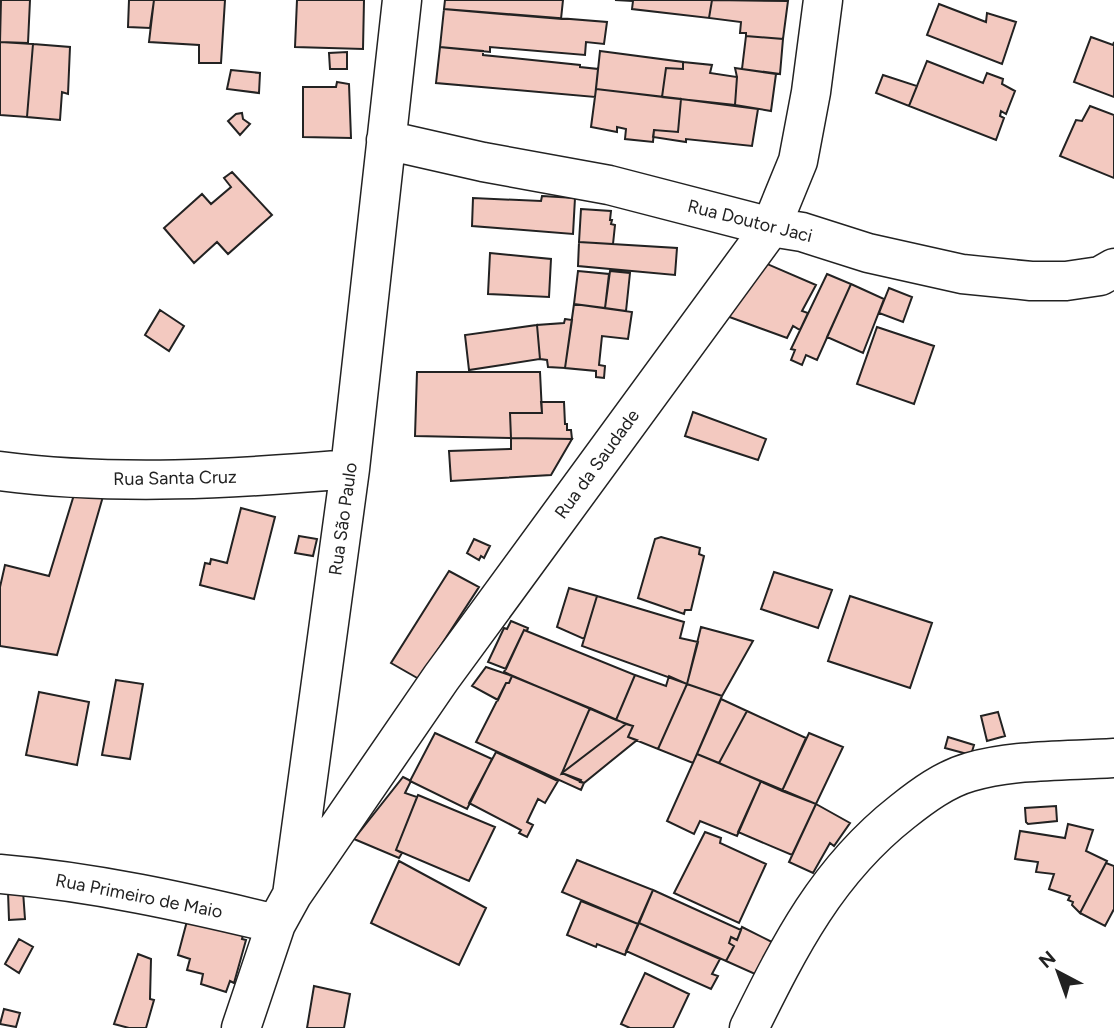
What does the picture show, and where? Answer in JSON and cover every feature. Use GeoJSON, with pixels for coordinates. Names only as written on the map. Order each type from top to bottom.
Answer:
{"type":"FeatureCollection","features":[{"type":"Feature","properties":{"kind":"street","name":"Rua São Paulo"},"geometry":{"type":"LineString","coordinates":[[241,1028],[284,909],[350,469],[402,0]]}},
{"type":"Feature","properties":{"kind":"street","name":"Rua da Saudade"},"geometry":{"type":"LineString","coordinates":[[284,909],[441,678],[771,227],[798,162],[811,92],[822,0]]}},
{"type":"Feature","properties":{"kind":"street","name":"Rua Doutor Jaci"},"geometry":{"type":"LineString","coordinates":[[386,140],[483,162],[609,185],[771,227],[802,232],[868,253],[962,274],[1031,281],[1066,281],[1100,276],[1114,268]]}},
{"type":"Feature","properties":{"kind":"street","name":"Rua Santa Cruz"},"geometry":{"type":"LineString","coordinates":[[0,471],[74,479],[120,480],[232,478],[350,469]]}},
{"type":"Feature","properties":{"kind":"street"},"geometry":{"type":"LineString","coordinates":[[749,1028],[785,955],[814,906],[840,872],[881,828],[925,794],[970,772],[1026,763],[1114,758]]}},
{"type":"Feature","properties":{"kind":"street","name":"Rua Primeiro de Maio"},"geometry":{"type":"LineString","coordinates":[[0,874],[284,909]]}},
{"type":"Feature","properties":{"kind":"building"},"geometry":{"type":"Polygon","coordinates":[[[1,0],[30,0],[28,43],[0,42],[1,0]]]}},
{"type":"Feature","properties":{"kind":"building"},"geometry":{"type":"Polygon","coordinates":[[[129,0],[154,0],[150,28],[128,27],[129,0]]]}},
{"type":"Feature","properties":{"kind":"building"},"geometry":{"type":"Polygon","coordinates":[[[154,0],[225,0],[221,63],[199,63],[199,45],[149,42],[154,0]]]}},
{"type":"Feature","properties":{"kind":"building"},"geometry":{"type":"Polygon","coordinates":[[[297,0],[364,0],[363,49],[295,47],[297,0]]]}},
{"type":"Feature","properties":{"kind":"building"},"geometry":{"type":"Polygon","coordinates":[[[445,0],[563,0],[561,19],[444,9],[445,0]]]}},
{"type":"Feature","properties":{"kind":"building"},"geometry":{"type":"Polygon","coordinates":[[[615,0],[712,0],[709,18],[632,9],[633,1],[615,0]]]}},
{"type":"Feature","properties":{"kind":"building"},"geometry":{"type":"Polygon","coordinates":[[[712,0],[788,1],[783,39],[746,36],[746,33],[740,33],[741,22],[709,18],[712,0]]]}},
{"type":"Feature","properties":{"kind":"building"},"geometry":{"type":"Polygon","coordinates":[[[939,4],[986,22],[987,13],[1016,22],[1002,64],[927,35],[939,4]]]}},
{"type":"Feature","properties":{"kind":"building"},"geometry":{"type":"Polygon","coordinates":[[[444,9],[607,22],[604,44],[586,42],[585,55],[490,47],[490,52],[440,47],[444,9]]]}},
{"type":"Feature","properties":{"kind":"building"},"geometry":{"type":"Polygon","coordinates":[[[746,36],[783,39],[780,74],[742,69],[746,36]]]}},
{"type":"Feature","properties":{"kind":"building"},"geometry":{"type":"Polygon","coordinates":[[[1091,37],[1113,45],[1114,42],[1114,97],[1074,82],[1091,37]]]}},
{"type":"Feature","properties":{"kind":"building"},"geometry":{"type":"Polygon","coordinates":[[[0,42],[33,44],[27,117],[0,115],[0,42]]]}},
{"type":"Feature","properties":{"kind":"building"},"geometry":{"type":"Polygon","coordinates":[[[33,44],[70,47],[68,94],[62,92],[60,120],[27,117],[33,44]]]}},
{"type":"Feature","properties":{"kind":"building"},"geometry":{"type":"Polygon","coordinates":[[[440,47],[598,69],[595,97],[436,83],[440,47]]]}},
{"type":"Feature","properties":{"kind":"building"},"geometry":{"type":"Polygon","coordinates":[[[600,51],[683,62],[683,69],[666,68],[662,97],[596,89],[600,51]]]}},
{"type":"Feature","properties":{"kind":"building"},"geometry":{"type":"Polygon","coordinates":[[[347,52],[347,69],[330,69],[329,53],[347,52]]]}},
{"type":"Feature","properties":{"kind":"building"},"geometry":{"type":"Polygon","coordinates":[[[927,61],[983,83],[987,73],[1003,79],[1002,84],[1015,91],[1006,114],[1001,111],[1000,116],[1004,118],[996,140],[909,106],[927,61]]]}},
{"type":"Feature","properties":{"kind":"building"},"geometry":{"type":"Polygon","coordinates":[[[683,62],[712,65],[710,73],[737,77],[735,105],[662,97],[666,68],[683,69],[683,62]]]}},
{"type":"Feature","properties":{"kind":"building"},"geometry":{"type":"Polygon","coordinates":[[[735,68],[776,74],[771,111],[735,105],[735,68]]]}},
{"type":"Feature","properties":{"kind":"building"},"geometry":{"type":"Polygon","coordinates":[[[231,70],[260,73],[259,93],[227,89],[231,70]]]}},
{"type":"Feature","properties":{"kind":"building"},"geometry":{"type":"Polygon","coordinates":[[[883,75],[917,86],[909,106],[876,93],[883,75]]]}},
{"type":"Feature","properties":{"kind":"building"},"geometry":{"type":"Polygon","coordinates":[[[337,82],[349,84],[351,138],[303,137],[303,87],[336,87],[337,82]]]}},
{"type":"Feature","properties":{"kind":"building"},"geometry":{"type":"Polygon","coordinates":[[[596,89],[681,99],[678,132],[654,130],[653,142],[625,139],[626,129],[617,127],[617,132],[591,127],[596,89]]]}},
{"type":"Feature","properties":{"kind":"building"},"geometry":{"type":"Polygon","coordinates":[[[681,99],[758,109],[752,146],[653,137],[654,130],[678,132],[681,99]]]}},
{"type":"Feature","properties":{"kind":"building"},"geometry":{"type":"Polygon","coordinates":[[[1090,106],[1114,115],[1114,178],[1060,156],[1076,120],[1082,121],[1090,106]]]}},
{"type":"Feature","properties":{"kind":"building"},"geometry":{"type":"Polygon","coordinates":[[[242,113],[243,119],[250,124],[240,135],[228,121],[236,114],[242,113]]]}},
{"type":"Feature","properties":{"kind":"building"},"geometry":{"type":"Polygon","coordinates":[[[232,172],[272,215],[228,254],[217,242],[194,263],[164,228],[202,194],[211,204],[231,187],[224,178],[232,172]]]}},
{"type":"Feature","properties":{"kind":"building"},"geometry":{"type":"Polygon","coordinates":[[[542,196],[575,198],[573,234],[472,226],[473,198],[541,201],[542,196]]]}},
{"type":"Feature","properties":{"kind":"building"},"geometry":{"type":"Polygon","coordinates":[[[581,209],[611,211],[611,224],[615,225],[613,244],[579,242],[581,209]]]}},
{"type":"Feature","properties":{"kind":"building"},"geometry":{"type":"Polygon","coordinates":[[[579,242],[677,248],[675,275],[578,266],[579,242]]]}},
{"type":"Feature","properties":{"kind":"building"},"geometry":{"type":"Polygon","coordinates":[[[490,253],[551,259],[549,297],[488,294],[490,253]]]}},
{"type":"Feature","properties":{"kind":"building"},"geometry":{"type":"Polygon","coordinates":[[[751,257],[816,285],[802,311],[808,313],[800,330],[793,326],[787,338],[713,311],[751,257]]]}},
{"type":"Feature","properties":{"kind":"building"},"geometry":{"type":"Polygon","coordinates":[[[578,271],[609,274],[605,308],[574,304],[578,271]]]}},
{"type":"Feature","properties":{"kind":"building"},"geometry":{"type":"Polygon","coordinates":[[[610,271],[630,273],[626,311],[605,308],[610,271]]]}},
{"type":"Feature","properties":{"kind":"building"},"geometry":{"type":"Polygon","coordinates":[[[827,274],[851,284],[817,360],[806,355],[802,365],[791,360],[795,350],[791,349],[827,274]]]}},
{"type":"Feature","properties":{"kind":"building"},"geometry":{"type":"Polygon","coordinates":[[[851,284],[884,299],[863,353],[827,337],[851,284]]]}},
{"type":"Feature","properties":{"kind":"building"},"geometry":{"type":"Polygon","coordinates":[[[889,288],[912,297],[903,322],[879,313],[889,288]]]}},
{"type":"Feature","properties":{"kind":"building"},"geometry":{"type":"Polygon","coordinates":[[[574,304],[632,312],[628,339],[602,336],[599,365],[605,366],[604,378],[596,377],[596,371],[565,368],[574,304]]]}},
{"type":"Feature","properties":{"kind":"building"},"geometry":{"type":"Polygon","coordinates":[[[160,310],[184,326],[169,351],[145,335],[160,310]]]}},
{"type":"Feature","properties":{"kind":"building"},"geometry":{"type":"Polygon","coordinates":[[[565,319],[572,320],[565,368],[548,367],[547,360],[540,359],[537,325],[564,323],[565,319]]]}},
{"type":"Feature","properties":{"kind":"building"},"geometry":{"type":"Polygon","coordinates":[[[537,325],[540,359],[469,370],[465,335],[537,325]]]}},
{"type":"Feature","properties":{"kind":"building"},"geometry":{"type":"Polygon","coordinates":[[[877,327],[934,346],[914,404],[857,384],[877,327]]]}},
{"type":"Feature","properties":{"kind":"building"},"geometry":{"type":"Polygon","coordinates":[[[417,372],[540,372],[542,413],[510,413],[511,438],[415,436],[417,372]]]}},
{"type":"Feature","properties":{"kind":"building"},"geometry":{"type":"Polygon","coordinates":[[[541,402],[564,402],[565,424],[567,430],[571,430],[572,439],[511,438],[510,413],[542,413],[541,402]]]}},
{"type":"Feature","properties":{"kind":"building"},"geometry":{"type":"Polygon","coordinates":[[[693,412],[766,439],[758,460],[685,436],[693,412]]]}},
{"type":"Feature","properties":{"kind":"building"},"geometry":{"type":"Polygon","coordinates":[[[511,438],[572,439],[551,475],[451,481],[449,451],[511,449],[511,438]]]}},
{"type":"Feature","properties":{"kind":"building"},"geometry":{"type":"Polygon","coordinates":[[[77,485],[104,493],[57,655],[0,646],[0,587],[5,565],[49,576],[77,485]]]}},
{"type":"Feature","properties":{"kind":"building"},"geometry":{"type":"Polygon","coordinates":[[[241,508],[275,517],[254,599],[200,585],[205,563],[210,564],[211,559],[227,563],[241,508]]]}},
{"type":"Feature","properties":{"kind":"building"},"geometry":{"type":"Polygon","coordinates":[[[299,536],[317,539],[313,556],[295,553],[299,536]]]}},
{"type":"Feature","properties":{"kind":"building"},"geometry":{"type":"Polygon","coordinates":[[[661,537],[700,548],[699,554],[704,556],[691,610],[685,610],[684,614],[638,598],[655,539],[661,537]]]}},
{"type":"Feature","properties":{"kind":"building"},"geometry":{"type":"Polygon","coordinates":[[[474,539],[490,546],[484,558],[481,556],[479,560],[467,553],[474,539]]]}},
{"type":"Feature","properties":{"kind":"building"},"geometry":{"type":"Polygon","coordinates":[[[449,571],[479,587],[419,679],[391,663],[449,571]]]}},
{"type":"Feature","properties":{"kind":"building"},"geometry":{"type":"Polygon","coordinates":[[[774,572],[832,590],[818,628],[761,609],[774,572]]]}},
{"type":"Feature","properties":{"kind":"building"},"geometry":{"type":"Polygon","coordinates":[[[569,588],[597,596],[584,639],[557,627],[569,588]]]}},
{"type":"Feature","properties":{"kind":"building"},"geometry":{"type":"Polygon","coordinates":[[[597,596],[684,622],[680,638],[698,642],[687,684],[582,646],[597,596]]]}},
{"type":"Feature","properties":{"kind":"building"},"geometry":{"type":"Polygon","coordinates":[[[850,596],[932,623],[910,688],[828,661],[850,596]]]}},
{"type":"Feature","properties":{"kind":"building"},"geometry":{"type":"Polygon","coordinates":[[[511,621],[528,628],[527,631],[524,630],[506,669],[488,662],[504,628],[507,629],[511,621]]]}},
{"type":"Feature","properties":{"kind":"building"},"geometry":{"type":"Polygon","coordinates":[[[701,627],[753,641],[722,696],[687,684],[701,627]]]}},
{"type":"Feature","properties":{"kind":"building"},"geometry":{"type":"Polygon","coordinates":[[[524,630],[635,675],[616,720],[504,672],[524,630]]]}},
{"type":"Feature","properties":{"kind":"building"},"geometry":{"type":"Polygon","coordinates":[[[486,667],[512,676],[498,700],[472,686],[486,667]]]}},
{"type":"Feature","properties":{"kind":"building"},"geometry":{"type":"Polygon","coordinates":[[[635,675],[666,686],[669,676],[687,684],[658,749],[628,737],[633,726],[616,720],[635,675]]]}},
{"type":"Feature","properties":{"kind":"building"},"geometry":{"type":"Polygon","coordinates":[[[512,676],[590,708],[562,773],[581,780],[580,782],[584,783],[581,790],[476,742],[512,676]]]}},
{"type":"Feature","properties":{"kind":"building"},"geometry":{"type":"Polygon","coordinates":[[[116,680],[143,684],[130,759],[102,755],[116,680]]]}},
{"type":"Feature","properties":{"kind":"building"},"geometry":{"type":"Polygon","coordinates":[[[687,684],[722,696],[693,763],[658,749],[687,684]]]}},
{"type":"Feature","properties":{"kind":"building"},"geometry":{"type":"Polygon","coordinates":[[[39,692],[89,702],[77,765],[26,755],[39,692]]]}},
{"type":"Feature","properties":{"kind":"building"},"geometry":{"type":"Polygon","coordinates":[[[721,699],[747,711],[719,763],[697,754],[721,699]]]}},
{"type":"Feature","properties":{"kind":"building"},"geometry":{"type":"Polygon","coordinates":[[[590,708],[626,724],[562,773],[590,708]]]}},
{"type":"Feature","properties":{"kind":"building"},"geometry":{"type":"Polygon","coordinates":[[[747,711],[806,738],[782,791],[719,763],[747,711]]]}},
{"type":"Feature","properties":{"kind":"building"},"geometry":{"type":"Polygon","coordinates":[[[998,712],[1005,736],[987,741],[981,716],[998,712]]]}},
{"type":"Feature","properties":{"kind":"building"},"geometry":{"type":"Polygon","coordinates":[[[626,724],[633,726],[628,737],[637,740],[584,783],[562,773],[626,724]]]}},
{"type":"Feature","properties":{"kind":"building"},"geometry":{"type":"Polygon","coordinates":[[[435,733],[492,759],[467,809],[410,781],[435,733]]]}},
{"type":"Feature","properties":{"kind":"building"},"geometry":{"type":"Polygon","coordinates":[[[809,733],[843,747],[816,804],[782,791],[809,733]]]}},
{"type":"Feature","properties":{"kind":"building"},"geometry":{"type":"Polygon","coordinates":[[[948,737],[974,745],[971,755],[945,748],[948,737]]]}},
{"type":"Feature","properties":{"kind":"building"},"geometry":{"type":"Polygon","coordinates":[[[496,752],[558,781],[545,803],[538,799],[527,822],[533,825],[527,837],[519,833],[521,830],[469,803],[496,752]]]}},
{"type":"Feature","properties":{"kind":"building"},"geometry":{"type":"Polygon","coordinates":[[[697,754],[761,781],[737,836],[700,821],[694,834],[667,821],[697,754]]]}},
{"type":"Feature","properties":{"kind":"building"},"geometry":{"type":"Polygon","coordinates":[[[403,777],[411,781],[405,793],[417,797],[396,850],[402,853],[399,858],[354,839],[403,777]]]}},
{"type":"Feature","properties":{"kind":"building"},"geometry":{"type":"Polygon","coordinates":[[[761,781],[816,804],[792,855],[738,832],[761,781]]]}},
{"type":"Feature","properties":{"kind":"building"},"geometry":{"type":"Polygon","coordinates":[[[418,795],[495,827],[469,881],[396,850],[418,795]]]}},
{"type":"Feature","properties":{"kind":"building"},"geometry":{"type":"Polygon","coordinates":[[[816,804],[850,823],[834,846],[830,843],[813,873],[789,862],[816,804]]]}},
{"type":"Feature","properties":{"kind":"building"},"geometry":{"type":"Polygon","coordinates":[[[1056,806],[1057,821],[1026,822],[1025,808],[1056,806]]]}},
{"type":"Feature","properties":{"kind":"building"},"geometry":{"type":"Polygon","coordinates":[[[1068,824],[1093,830],[1086,851],[1107,861],[1080,913],[1072,905],[1073,902],[1068,900],[1070,896],[1049,889],[1054,874],[1036,872],[1038,862],[1015,859],[1020,831],[1065,838],[1068,824]]]}},
{"type":"Feature","properties":{"kind":"building"},"geometry":{"type":"Polygon","coordinates":[[[705,832],[721,838],[720,843],[766,864],[739,923],[674,893],[705,832]]]}},
{"type":"Feature","properties":{"kind":"building"},"geometry":{"type":"Polygon","coordinates":[[[577,860],[653,890],[638,924],[562,892],[577,860]]]}},
{"type":"Feature","properties":{"kind":"building"},"geometry":{"type":"Polygon","coordinates":[[[399,861],[486,908],[459,965],[371,923],[399,861]]]}},
{"type":"Feature","properties":{"kind":"building"},"geometry":{"type":"Polygon","coordinates":[[[1106,863],[1114,866],[1114,909],[1105,926],[1080,913],[1106,863]]]}},
{"type":"Feature","properties":{"kind":"building"},"geometry":{"type":"Polygon","coordinates":[[[653,890],[741,930],[737,940],[731,937],[729,943],[734,946],[726,961],[639,923],[653,890]]]}},
{"type":"Feature","properties":{"kind":"building"},"geometry":{"type":"Polygon","coordinates":[[[23,891],[25,919],[9,920],[8,892],[23,891]]]}},
{"type":"Feature","properties":{"kind":"building"},"geometry":{"type":"Polygon","coordinates":[[[581,901],[638,924],[625,955],[567,935],[581,901]]]}},
{"type":"Feature","properties":{"kind":"building"},"geometry":{"type":"Polygon","coordinates":[[[187,921],[243,935],[242,939],[246,940],[234,983],[230,981],[226,992],[201,984],[203,974],[187,970],[190,959],[178,955],[187,921]]]}},
{"type":"Feature","properties":{"kind":"building"},"geometry":{"type":"Polygon","coordinates":[[[639,923],[720,959],[712,974],[718,976],[711,989],[626,951],[639,923]]]}},
{"type":"Feature","properties":{"kind":"building"},"geometry":{"type":"Polygon","coordinates":[[[742,927],[772,942],[755,974],[726,961],[734,946],[729,943],[731,937],[737,940],[742,927]]]}},
{"type":"Feature","properties":{"kind":"building"},"geometry":{"type":"Polygon","coordinates":[[[19,939],[33,947],[19,973],[5,964],[19,939]]]}},
{"type":"Feature","properties":{"kind":"building"},"geometry":{"type":"Polygon","coordinates":[[[138,954],[151,959],[150,999],[154,1000],[146,1028],[129,1028],[114,1024],[138,954]]]}},
{"type":"Feature","properties":{"kind":"building"},"geometry":{"type":"Polygon","coordinates":[[[645,973],[689,994],[673,1028],[630,1028],[621,1024],[645,973]]]}},
{"type":"Feature","properties":{"kind":"building"},"geometry":{"type":"Polygon","coordinates":[[[314,986],[350,994],[344,1028],[307,1028],[314,986]]]}},
{"type":"Feature","properties":{"kind":"building"},"geometry":{"type":"Polygon","coordinates":[[[4,1009],[20,1013],[16,1027],[0,1024],[4,1009]]]}}]}
